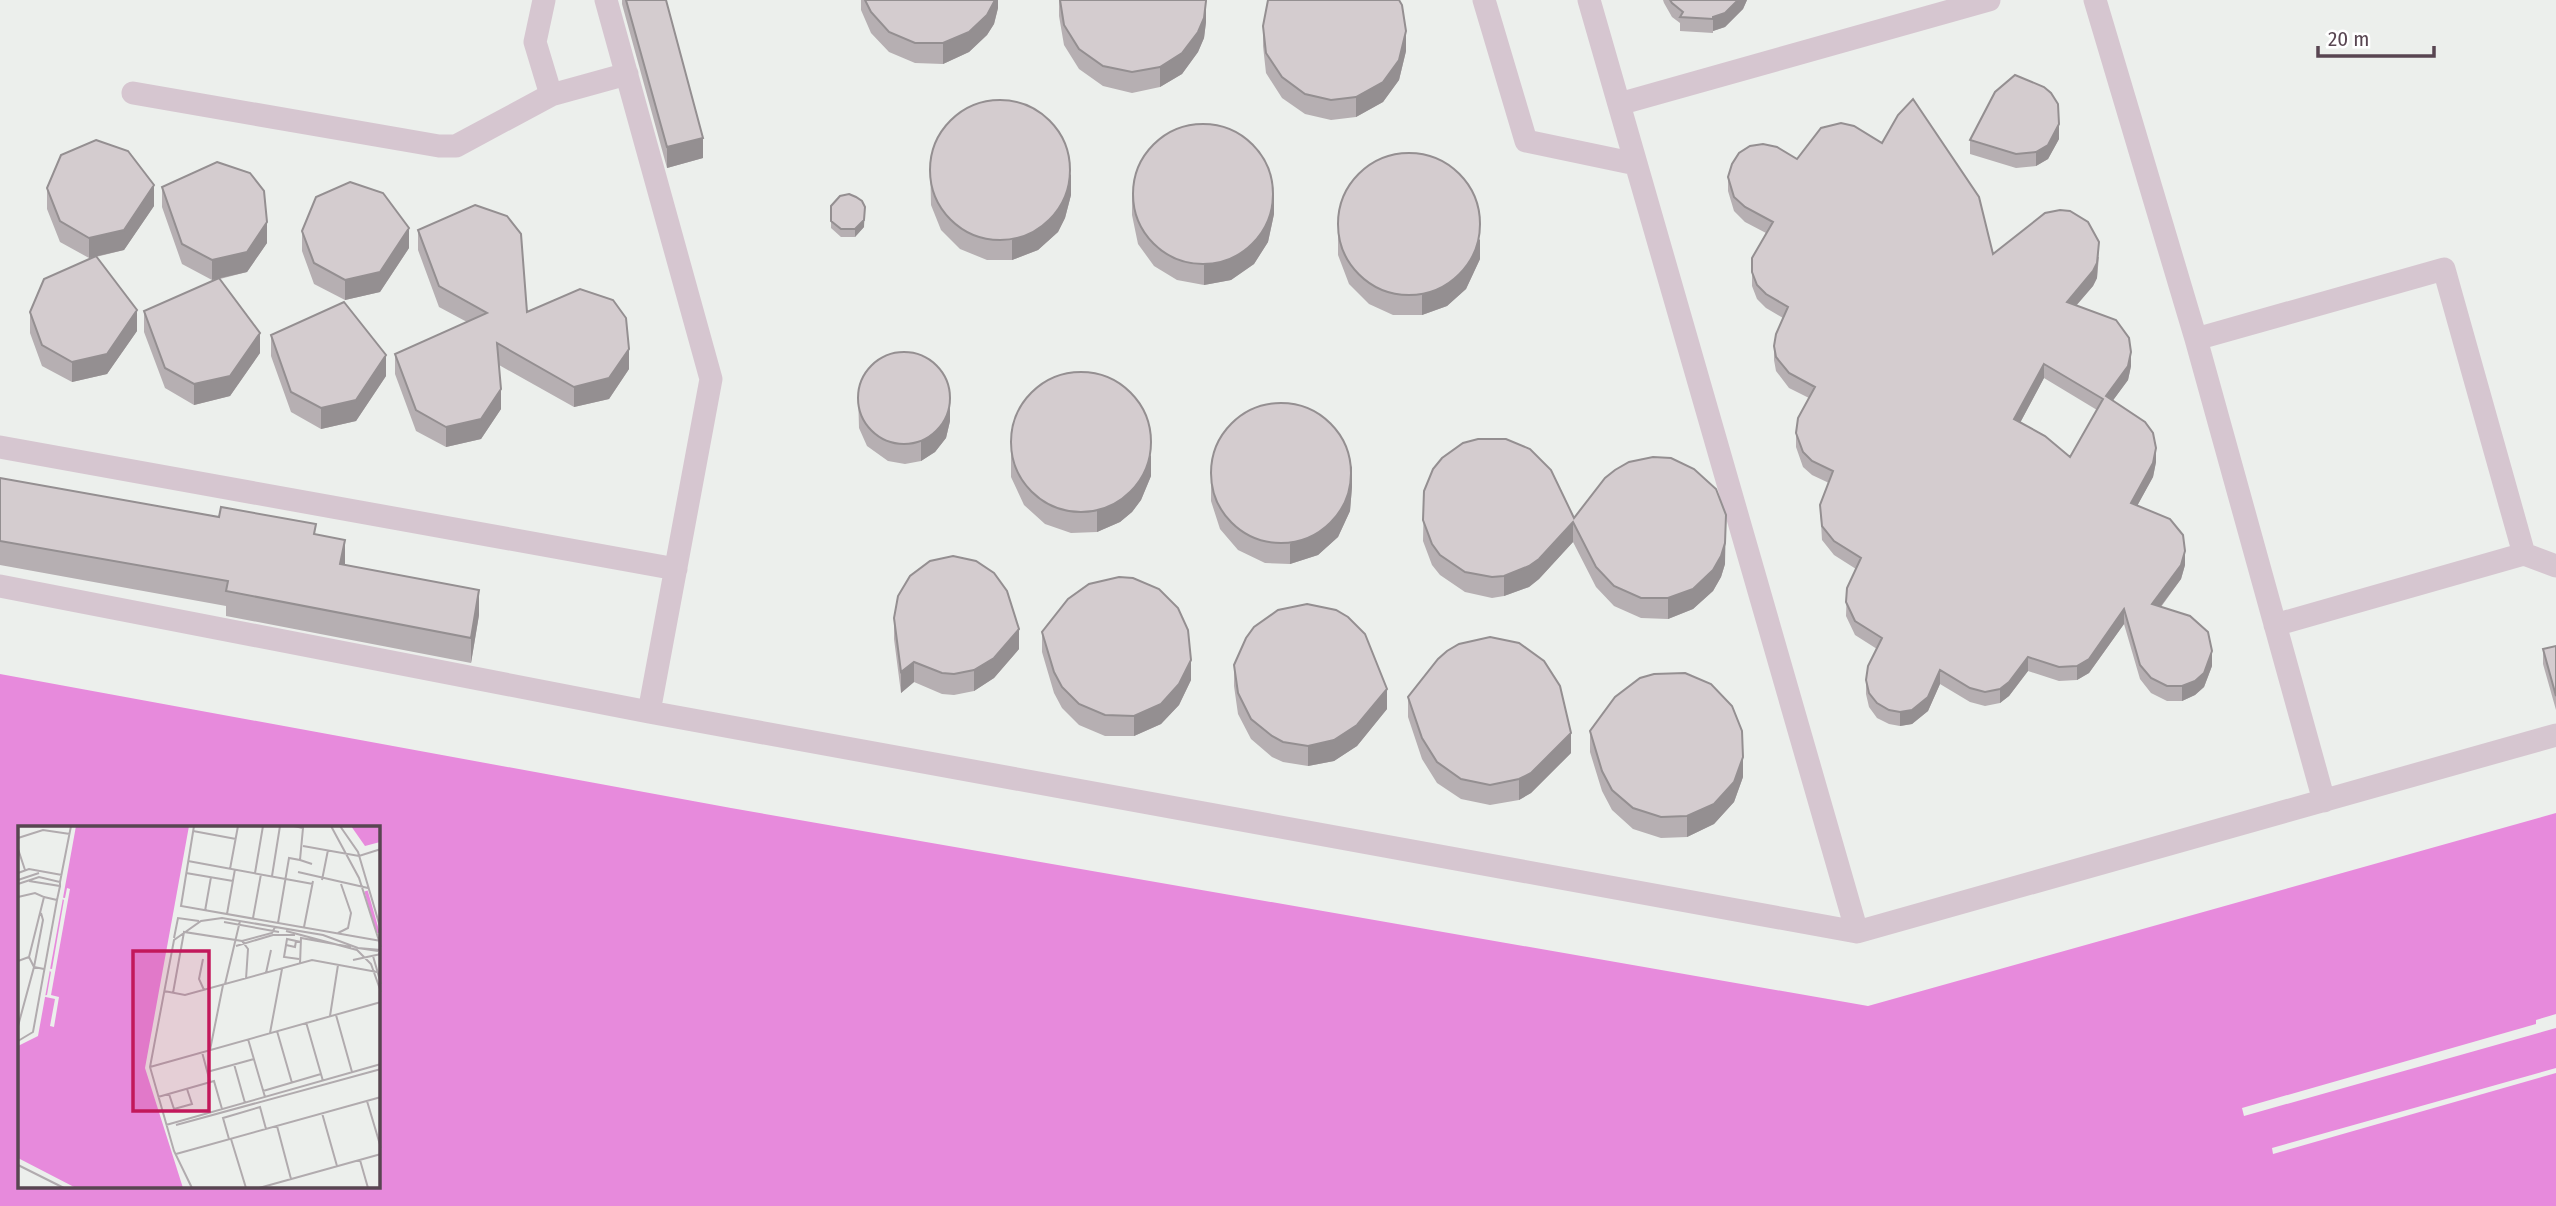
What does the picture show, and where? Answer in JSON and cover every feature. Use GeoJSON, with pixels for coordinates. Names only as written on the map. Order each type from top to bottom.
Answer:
{"type":"FeatureCollection","features":[{"type":"Feature","properties":{"kind":"lane"},"geometry":{"type":"LineString","coordinates":[[544,0],[535,42],[551,94]]}},
{"type":"Feature","properties":{"kind":"lane"},"geometry":{"type":"LineString","coordinates":[[607,0],[711,379],[649,712]]}},
{"type":"Feature","properties":{"kind":"lane"},"geometry":{"type":"LineString","coordinates":[[1485,0],[1526,141],[1636,164]]}},
{"type":"Feature","properties":{"kind":"lane"},"geometry":{"type":"LineString","coordinates":[[1589,0],[1857,932]]}},
{"type":"Feature","properties":{"kind":"lane"},"geometry":{"type":"LineString","coordinates":[[1619,104],[1922,9],[1989,0]]}},
{"type":"Feature","properties":{"kind":"lane"},"geometry":{"type":"LineString","coordinates":[[2095,0],[2196,339],[2324,801]]}},
{"type":"Feature","properties":{"kind":"lane"},"geometry":{"type":"LineString","coordinates":[[133,93],[439,146],[456,146],[551,94],[627,74]]}},
{"type":"Feature","properties":{"kind":"lane"},"geometry":{"type":"LineString","coordinates":[[2196,339],[2444,269],[2524,554]]}},
{"type":"Feature","properties":{"kind":"lane"},"geometry":{"type":"LineString","coordinates":[[0,447],[676,569]]}},
{"type":"Feature","properties":{"kind":"lane"},"geometry":{"type":"LineString","coordinates":[[2275,625],[2524,554],[2556,566]]}},
{"type":"Feature","properties":{"kind":"lane"},"geometry":{"type":"LineString","coordinates":[[0,586],[649,712],[1857,932],[2556,735]]}},
{"type":"Feature","properties":{"kind":"shaded area"},"geometry":{"type":"Polygon","coordinates":[[[0,674],[731,808],[1868,1006],[2556,813],[2556,1206],[0,1206],[0,674]]]}},
{"type":"Feature","properties":{"kind":"pier"},"geometry":{"type":"Polygon","coordinates":[[[2556,1014],[2556,1028],[2244,1116],[2242,1108],[2536,1024],[2536,1020],[2556,1014]]]}},
{"type":"Feature","properties":{"kind":"pier"},"geometry":{"type":"Polygon","coordinates":[[[2556,1068],[2556,1073],[2273,1154],[2272,1148],[2556,1068]]]}},
{"type":"Feature","properties":{"kind":"building"},"geometry":{"type":"Polygon","coordinates":[[[626,0],[666,0],[703,138],[667,147],[626,0]]]}},
{"type":"Feature","properties":{"kind":"building"},"geometry":{"type":"Polygon","coordinates":[[[865,0],[995,0],[987,15],[969,32],[943,43],[915,43],[889,32],[871,12],[865,0]]]}},
{"type":"Feature","properties":{"kind":"building"},"geometry":{"type":"Polygon","coordinates":[[[1060,0],[1206,1],[1204,18],[1198,32],[1182,53],[1160,67],[1132,72],[1103,66],[1079,49],[1064,25],[1060,0]]]}},
{"type":"Feature","properties":{"kind":"building"},"geometry":{"type":"Polygon","coordinates":[[[1268,0],[1399,0],[1406,31],[1399,60],[1383,82],[1356,97],[1331,100],[1305,94],[1282,77],[1266,53],[1263,26],[1268,0]]]}},
{"type":"Feature","properties":{"kind":"building"},"geometry":{"type":"Polygon","coordinates":[[[1670,0],[1738,0],[1725,13],[1713,19],[1680,17],[1683,12],[1670,0]]]}},
{"type":"Feature","properties":{"kind":"building"},"geometry":{"type":"Polygon","coordinates":[[[2015,75],[2044,87],[2058,104],[2059,124],[2048,145],[2036,152],[2016,154],[1970,140],[1995,92],[2015,75]]]}},
{"type":"Feature","properties":{"kind":"building"},"geometry":{"type":"Polygon","coordinates":[[[1913,99],[1979,197],[1993,254],[2045,213],[2060,210],[2070,211],[2088,222],[2099,242],[2097,263],[2093,271],[2067,302],[2116,320],[2129,338],[2131,352],[2128,366],[2106,396],[2145,422],[2153,433],[2156,448],[2153,463],[2131,503],[2170,519],[2183,535],[2185,551],[2181,565],[2152,604],[2190,616],[2208,632],[2212,651],[2204,673],[2195,681],[2182,686],[2167,686],[2151,678],[2140,665],[2124,609],[2089,659],[2077,666],[2059,667],[2028,657],[2009,682],[2000,689],[1985,692],[1970,688],[1940,670],[1928,697],[1912,710],[1900,712],[1889,710],[1877,703],[1869,693],[1866,680],[1868,666],[1882,638],[1855,621],[1846,602],[1847,588],[1861,558],[1834,541],[1822,526],[1820,505],[1833,471],[1812,461],[1803,452],[1796,433],[1798,418],[1815,387],[1789,373],[1776,357],[1776,334],[1788,307],[1766,294],[1757,285],[1752,272],[1752,258],[1773,222],[1745,207],[1734,197],[1728,177],[1739,153],[1750,146],[1763,144],[1777,147],[1797,159],[1821,128],[1841,123],[1854,126],[1882,143],[1898,115],[1913,99]],[[2044,364],[2014,419],[2045,436],[2070,457],[2103,399],[2044,364]]]}},
{"type":"Feature","properties":{"kind":"building"},"geometry":{"type":"Polygon","coordinates":[[[1000,100],[1027,105],[1049,121],[1065,143],[1070,170],[1065,197],[1049,219],[1027,235],[1000,240],[973,235],[951,219],[935,197],[930,170],[935,143],[951,121],[973,105],[1000,100]]]}},
{"type":"Feature","properties":{"kind":"building"},"geometry":{"type":"Polygon","coordinates":[[[1203,124],[1230,129],[1252,145],[1268,167],[1273,194],[1268,221],[1252,243],[1230,259],[1203,264],[1176,259],[1154,243],[1138,221],[1133,194],[1138,167],[1154,145],[1176,129],[1203,124]]]}},
{"type":"Feature","properties":{"kind":"building"},"geometry":{"type":"Polygon","coordinates":[[[96,140],[128,151],[154,185],[124,230],[89,238],[60,221],[47,188],[61,155],[96,140]]]}},
{"type":"Feature","properties":{"kind":"building"},"geometry":{"type":"Polygon","coordinates":[[[1409,153],[1436,158],[1459,174],[1475,197],[1480,224],[1475,251],[1459,274],[1436,290],[1409,295],[1382,290],[1359,274],[1343,251],[1338,224],[1343,197],[1359,174],[1382,158],[1409,153]]]}},
{"type":"Feature","properties":{"kind":"building"},"geometry":{"type":"Polygon","coordinates":[[[217,162],[250,173],[264,191],[267,222],[247,252],[212,260],[182,244],[162,187],[217,162]]]}},
{"type":"Feature","properties":{"kind":"building"},"geometry":{"type":"Polygon","coordinates":[[[350,182],[383,193],[409,228],[380,272],[345,280],[314,263],[302,231],[316,197],[350,182]]]}},
{"type":"Feature","properties":{"kind":"building"},"geometry":{"type":"Polygon","coordinates":[[[849,194],[862,201],[865,207],[864,220],[855,229],[841,229],[831,221],[831,206],[840,196],[849,194]]]}},
{"type":"Feature","properties":{"kind":"building"},"geometry":{"type":"Polygon","coordinates":[[[475,205],[507,216],[521,234],[527,312],[580,289],[613,300],[626,318],[629,349],[609,378],[574,387],[497,343],[501,389],[481,419],[446,427],[416,410],[395,354],[487,313],[439,286],[418,230],[475,205]]]}},
{"type":"Feature","properties":{"kind":"building"},"geometry":{"type":"Polygon","coordinates":[[[96,256],[137,310],[107,354],[72,362],[42,345],[30,312],[44,279],[96,256]]]}},
{"type":"Feature","properties":{"kind":"building"},"geometry":{"type":"Polygon","coordinates":[[[219,278],[260,333],[230,376],[194,384],[165,368],[144,311],[219,278]]]}},
{"type":"Feature","properties":{"kind":"building"},"geometry":{"type":"Polygon","coordinates":[[[344,302],[386,355],[356,400],[321,408],[291,392],[271,335],[344,302]]]}},
{"type":"Feature","properties":{"kind":"building"},"geometry":{"type":"Polygon","coordinates":[[[904,352],[921,356],[936,366],[946,381],[950,398],[946,415],[936,430],[921,440],[904,444],[887,440],[872,430],[862,415],[858,398],[862,381],[872,366],[887,356],[904,352]]]}},
{"type":"Feature","properties":{"kind":"building"},"geometry":{"type":"Polygon","coordinates":[[[1081,372],[1108,377],[1131,392],[1146,415],[1151,442],[1146,469],[1131,492],[1108,507],[1081,512],[1054,507],[1031,492],[1016,469],[1011,442],[1016,415],[1031,392],[1054,377],[1081,372]]]}},
{"type":"Feature","properties":{"kind":"building"},"geometry":{"type":"Polygon","coordinates":[[[1281,403],[1308,408],[1331,423],[1346,446],[1351,473],[1346,500],[1331,523],[1308,538],[1281,543],[1254,538],[1231,523],[1216,500],[1211,473],[1216,446],[1231,423],[1254,408],[1281,403]]]}},
{"type":"Feature","properties":{"kind":"building"},"geometry":{"type":"Polygon","coordinates":[[[1478,439],[1506,439],[1530,449],[1551,470],[1574,518],[1605,478],[1629,462],[1653,457],[1671,458],[1694,469],[1716,489],[1726,515],[1725,543],[1721,556],[1713,570],[1693,589],[1668,598],[1641,598],[1614,586],[1596,567],[1573,522],[1539,559],[1529,566],[1504,576],[1492,577],[1465,572],[1440,555],[1432,544],[1423,520],[1424,491],[1433,469],[1442,458],[1463,443],[1478,439]]]}},
{"type":"Feature","properties":{"kind":"building"},"geometry":{"type":"Polygon","coordinates":[[[0,478],[219,517],[221,507],[316,524],[314,534],[345,540],[340,564],[479,590],[471,638],[226,591],[228,581],[0,541],[0,478]]]}},
{"type":"Feature","properties":{"kind":"building"},"geometry":{"type":"Polygon","coordinates":[[[953,556],[976,561],[994,573],[1007,591],[1019,629],[994,658],[974,670],[954,674],[942,673],[914,662],[901,672],[894,618],[898,596],[910,576],[930,561],[953,556]]]}},
{"type":"Feature","properties":{"kind":"building"},"geometry":{"type":"Polygon","coordinates":[[[1119,577],[1133,578],[1159,589],[1178,608],[1188,630],[1191,660],[1179,684],[1161,704],[1134,716],[1105,715],[1079,704],[1062,687],[1054,672],[1042,632],[1068,599],[1089,584],[1119,577]]]}},
{"type":"Feature","properties":{"kind":"building"},"geometry":{"type":"Polygon","coordinates":[[[1307,604],[1336,610],[1348,617],[1365,634],[1387,689],[1357,725],[1334,740],[1308,746],[1283,742],[1251,719],[1238,693],[1234,665],[1254,627],[1278,610],[1307,604]]]}},
{"type":"Feature","properties":{"kind":"building"},"geometry":{"type":"Polygon","coordinates":[[[1490,637],[1519,643],[1544,661],[1560,686],[1571,733],[1531,773],[1519,779],[1490,785],[1461,779],[1437,762],[1422,738],[1408,697],[1447,651],[1459,644],[1490,637]]]}},
{"type":"Feature","properties":{"kind":"building"},"geometry":{"type":"Polygon","coordinates":[[[2556,646],[2556,696],[2543,649],[2556,646]]]}},
{"type":"Feature","properties":{"kind":"building"},"geometry":{"type":"Polygon","coordinates":[[[1685,673],[1711,684],[1732,706],[1742,731],[1743,757],[1734,782],[1714,804],[1687,816],[1661,817],[1633,808],[1612,790],[1602,771],[1590,731],[1615,697],[1640,678],[1654,674],[1685,673]]]}}]}
